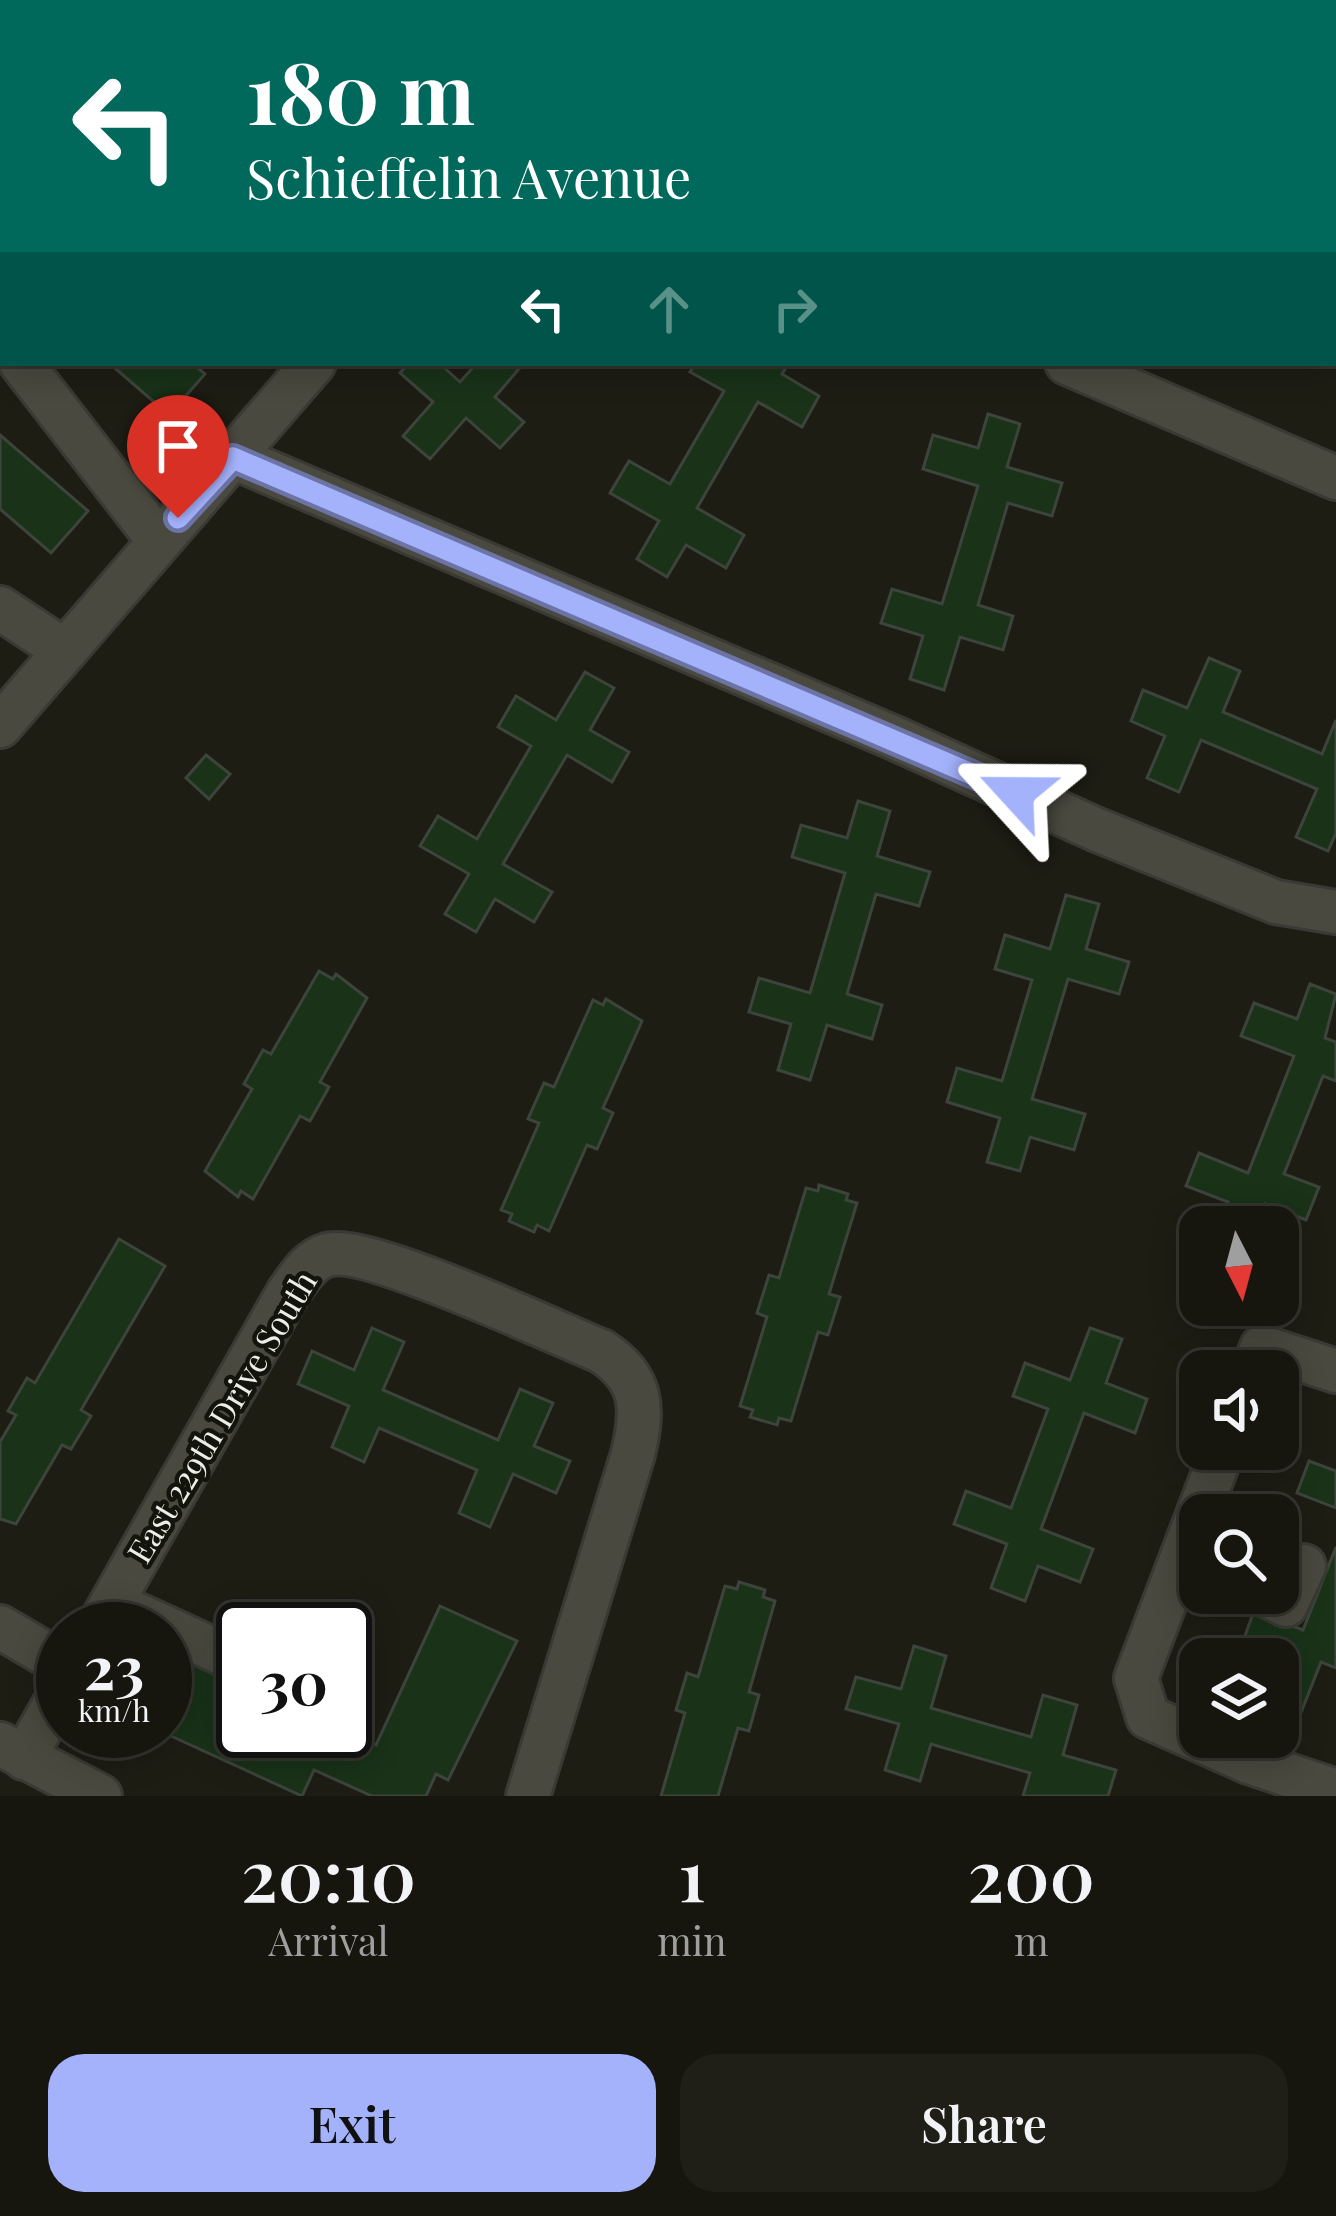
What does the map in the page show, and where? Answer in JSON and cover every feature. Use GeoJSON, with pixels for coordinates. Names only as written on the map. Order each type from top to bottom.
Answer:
{"type":"FeatureCollection","features":[{"type":"Feature","properties":{"kind":"street"},"geometry":{"type":"LineString","coordinates":[[23,366],[159,541]]}},
{"type":"Feature","properties":{"kind":"street"},"geometry":{"type":"LineString","coordinates":[[0,726],[311,366]]}},
{"type":"Feature","properties":{"kind":"street"},"geometry":{"type":"LineString","coordinates":[[1074,366],[1336,478]]}},
{"type":"Feature","properties":{"kind":"street"},"geometry":{"type":"LineString","coordinates":[[233,458],[897,739],[1095,830],[1276,902],[1336,912]]}},
{"type":"Feature","properties":{"kind":"street"},"geometry":{"type":"LineString","coordinates":[[0,608],[65,651]]}},
{"type":"Feature","properties":{"kind":"street","name":"East 229th Drive South"},"geometry":{"type":"LineString","coordinates":[[113,1602],[288,1293],[312,1262],[346,1253],[374,1260],[601,1351],[624,1366],[636,1385],[640,1425],[528,1796]]}},
{"type":"Feature","properties":{"kind":"street"},"geometry":{"type":"LineString","coordinates":[[1299,1359],[1336,1371]]}},
{"type":"Feature","properties":{"kind":"street"},"geometry":{"type":"LineString","coordinates":[[1299,1577],[1304,1566]]}},
{"type":"Feature","properties":{"kind":"street"},"geometry":{"type":"LineString","coordinates":[[1179,1573],[1136,1678],[1148,1717],[1249,1762],[1336,1791]]}},
{"type":"Feature","properties":{"kind":"street"},"geometry":{"type":"LineString","coordinates":[[0,1627],[36,1648]]}},
{"type":"Feature","properties":{"kind":"street"},"geometry":{"type":"LineString","coordinates":[[36,1722],[12,1751],[98,1796]]}},
{"type":"Feature","properties":{"kind":"building"},"geometry":{"type":"Polygon","coordinates":[[[112,366],[196,366],[205,374],[169,415],[112,366]]]}},
{"type":"Feature","properties":{"kind":"building"},"geometry":{"type":"Polygon","coordinates":[[[406,366],[442,366],[460,382],[474,366],[521,366],[495,397],[524,422],[500,448],[466,418],[430,459],[403,436],[433,402],[400,373],[406,366]]]}},
{"type":"Feature","properties":{"kind":"building"},"geometry":{"type":"Polygon","coordinates":[[[693,366],[787,366],[782,374],[819,396],[802,427],[758,402],[697,508],[744,535],[726,568],[686,545],[667,577],[637,559],[659,521],[610,493],[629,461],[670,484],[724,391],[690,372],[693,366]]]}},
{"type":"Feature","properties":{"kind":"building"},"geometry":{"type":"Polygon","coordinates":[[[988,414],[1020,424],[1007,467],[1062,483],[1052,516],[1008,503],[978,605],[1013,616],[1003,650],[960,637],[944,690],[910,679],[923,636],[881,623],[892,589],[942,604],[978,486],[923,469],[933,435],[978,448],[988,414]]]}},
{"type":"Feature","properties":{"kind":"building"},"geometry":{"type":"Polygon","coordinates":[[[0,435],[88,511],[51,553],[0,509],[0,435]]]}},
{"type":"Feature","properties":{"kind":"building"},"geometry":{"type":"Polygon","coordinates":[[[1209,658],[1240,671],[1223,712],[1322,754],[1336,720],[1336,833],[1328,851],[1296,837],[1317,789],[1201,740],[1179,792],[1147,778],[1165,736],[1131,721],[1143,690],[1187,708],[1209,658]]]}},
{"type":"Feature","properties":{"kind":"building"},"geometry":{"type":"Polygon","coordinates":[[[585,672],[614,688],[590,730],[629,752],[612,782],[567,755],[503,864],[552,892],[534,922],[495,899],[476,932],[445,914],[469,874],[420,846],[438,816],[477,839],[531,746],[498,727],[516,696],[556,720],[585,672]]]}},
{"type":"Feature","properties":{"kind":"building"},"geometry":{"type":"Polygon","coordinates":[[[206,755],[230,774],[209,799],[186,778],[206,755]]]}},
{"type":"Feature","properties":{"kind":"building"},"geometry":{"type":"Polygon","coordinates":[[[858,801],[890,811],[877,856],[930,872],[919,906],[876,894],[847,994],[882,1005],[872,1039],[827,1025],[810,1080],[778,1070],[791,1024],[749,1012],[759,978],[810,993],[845,873],[792,857],[801,825],[847,838],[858,801]]]}},
{"type":"Feature","properties":{"kind":"building"},"geometry":{"type":"Polygon","coordinates":[[[1066,895],[1099,904],[1086,949],[1129,962],[1119,994],[1068,979],[1032,1099],[1085,1114],[1074,1150],[1030,1137],[1020,1171],[987,1162],[1000,1118],[947,1102],[957,1068],[1002,1081],[1032,980],[995,969],[1005,935],[1050,949],[1066,895]]]}},
{"type":"Feature","properties":{"kind":"building"},"geometry":{"type":"Polygon","coordinates":[[[319,971],[333,979],[336,974],[367,998],[320,1082],[329,1087],[310,1121],[300,1116],[253,1199],[241,1191],[238,1197],[205,1171],[252,1089],[244,1084],[263,1050],[271,1054],[319,971]]]}},
{"type":"Feature","properties":{"kind":"building"},"geometry":{"type":"Polygon","coordinates":[[[1310,984],[1336,994],[1325,1038],[1336,1042],[1336,1081],[1323,1076],[1284,1174],[1319,1187],[1306,1220],[1299,1217],[1299,1206],[1227,1206],[1228,1202],[1186,1186],[1199,1153],[1248,1173],[1294,1056],[1241,1036],[1254,1003],[1297,1019],[1310,984]]]}},
{"type":"Feature","properties":{"kind":"building"},"geometry":{"type":"Polygon","coordinates":[[[606,999],[642,1021],[603,1108],[613,1113],[597,1149],[587,1145],[549,1231],[537,1225],[534,1232],[509,1221],[512,1214],[501,1210],[539,1123],[528,1119],[544,1083],[554,1087],[593,1000],[603,1005],[606,999]]]}},
{"type":"Feature","properties":{"kind":"building"},"geometry":{"type":"Polygon","coordinates":[[[819,1185],[848,1194],[846,1200],[857,1203],[829,1294],[840,1297],[828,1335],[818,1332],[791,1421],[779,1418],[777,1425],[750,1417],[753,1410],[740,1406],[767,1317],[757,1313],[769,1275],[779,1278],[806,1188],[818,1191],[819,1185]]]}},
{"type":"Feature","properties":{"kind":"building"},"geometry":{"type":"Polygon","coordinates":[[[119,1239],[165,1266],[81,1410],[91,1416],[71,1449],[62,1445],[16,1524],[0,1519],[0,1442],[16,1415],[8,1411],[27,1378],[35,1383],[119,1239]]]}},
{"type":"Feature","properties":{"kind":"building"},"geometry":{"type":"Polygon","coordinates":[[[372,1328],[404,1342],[383,1390],[498,1440],[520,1389],[553,1403],[534,1446],[570,1461],[556,1493],[513,1474],[490,1527],[459,1513],[477,1470],[379,1428],[364,1462],[332,1447],[349,1406],[298,1384],[312,1351],[354,1370],[372,1328]]]}},
{"type":"Feature","properties":{"kind":"building"},"geometry":{"type":"Polygon","coordinates":[[[1090,1328],[1122,1339],[1106,1383],[1147,1399],[1135,1433],[1084,1413],[1041,1529],[1093,1549],[1080,1582],[1038,1566],[1025,1601],[991,1588],[1007,1544],[954,1524],[966,1491],[1011,1508],[1048,1409],[1013,1396],[1025,1363],[1070,1380],[1090,1328]]]}},
{"type":"Feature","properties":{"kind":"building"},"geometry":{"type":"Polygon","coordinates":[[[1309,1461],[1336,1471],[1336,1508],[1297,1493],[1309,1461]]]}},
{"type":"Feature","properties":{"kind":"building"},"geometry":{"type":"Polygon","coordinates":[[[1336,1547],[1336,1668],[1321,1662],[1300,1715],[1299,1638],[1244,1638],[1253,1614],[1303,1630],[1336,1547]]]}},
{"type":"Feature","properties":{"kind":"building"},"geometry":{"type":"Polygon","coordinates":[[[739,1582],[765,1590],[763,1597],[775,1601],[749,1692],[759,1695],[749,1731],[738,1728],[718,1796],[661,1796],[685,1713],[676,1710],[687,1673],[698,1677],[725,1586],[737,1589],[739,1582]]]}},
{"type":"Feature","properties":{"kind":"building"},"geometry":{"type":"Polygon","coordinates":[[[440,1606],[517,1641],[448,1780],[436,1774],[426,1796],[372,1796],[314,1770],[302,1796],[219,1758],[372,1758],[372,1743],[376,1745],[440,1606]]]}},
{"type":"Feature","properties":{"kind":"building"},"geometry":{"type":"Polygon","coordinates":[[[914,1646],[946,1656],[931,1708],[1031,1737],[1043,1695],[1077,1705],[1063,1755],[1116,1770],[1108,1796],[1023,1796],[1030,1773],[931,1744],[920,1781],[885,1770],[899,1724],[846,1709],[856,1677],[901,1689],[914,1646]]]}},
{"type":"Feature","properties":{"kind":"building"},"geometry":{"type":"Polygon","coordinates":[[[192,1660],[216,1671],[216,1757],[192,1746],[192,1660]]]}},
{"type":"Feature","properties":{"kind":"route"},"geometry":{"type":"LineString","coordinates":[[178,518],[233,458],[1016,793]]}}]}
